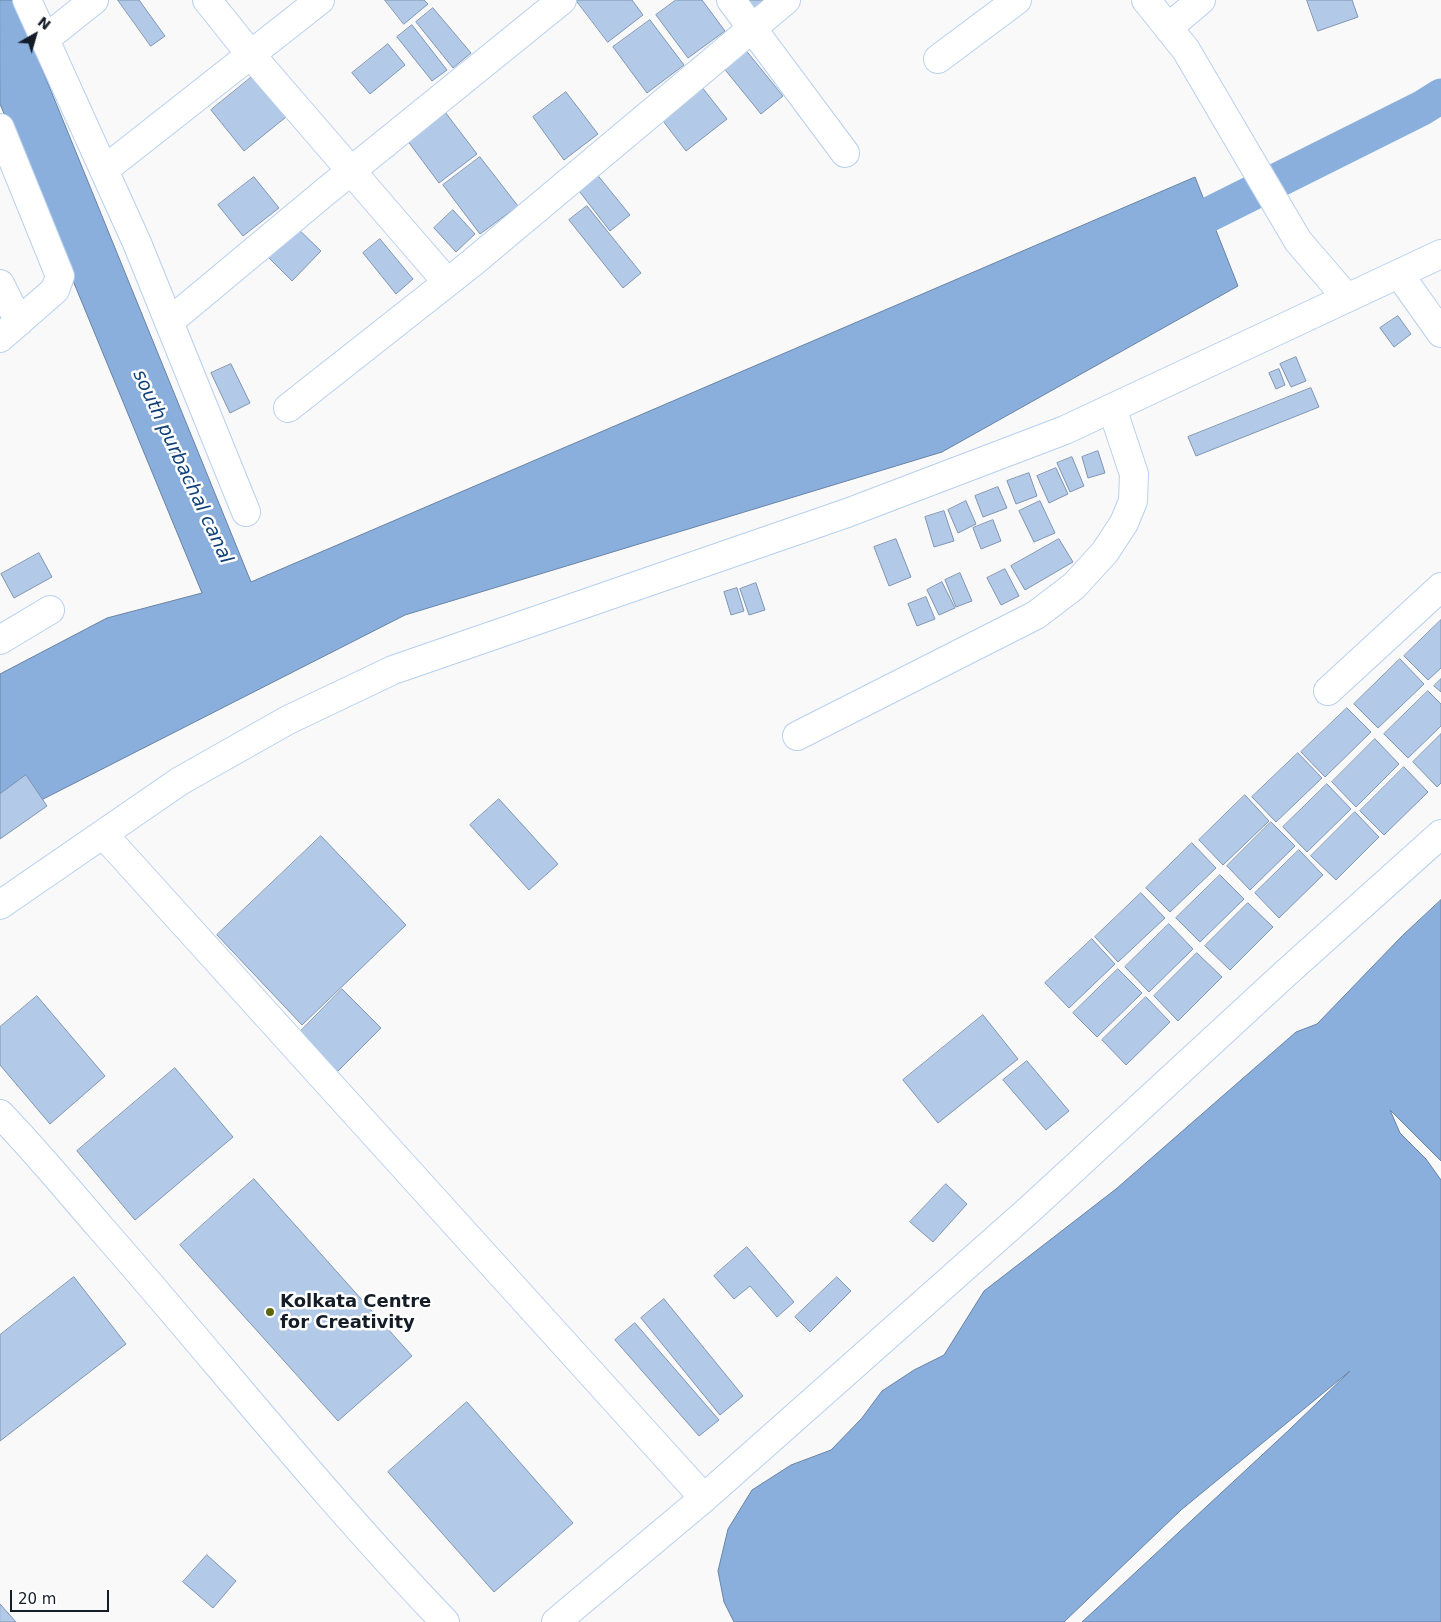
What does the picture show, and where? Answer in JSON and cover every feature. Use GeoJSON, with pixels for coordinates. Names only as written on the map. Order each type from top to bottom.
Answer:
{"type":"FeatureCollection","features":[{"type":"Feature","properties":{"kind":"street"},"geometry":{"type":"LineString","coordinates":[[26,0],[137,243],[246,512]]}},
{"type":"Feature","properties":{"kind":"street"},"geometry":{"type":"LineString","coordinates":[[44,40],[94,0]]}},
{"type":"Feature","properties":{"kind":"street"},"geometry":{"type":"LineString","coordinates":[[207,0],[251,55],[447,282]]}},
{"type":"Feature","properties":{"kind":"street"},"geometry":{"type":"LineString","coordinates":[[104,170],[320,0]]}},
{"type":"Feature","properties":{"kind":"street"},"geometry":{"type":"LineString","coordinates":[[169,322],[562,0]]}},
{"type":"Feature","properties":{"kind":"street"},"geometry":{"type":"LineString","coordinates":[[731,0],[845,153]]}},
{"type":"Feature","properties":{"kind":"street"},"geometry":{"type":"LineString","coordinates":[[288,408],[447,282],[786,0]]}},
{"type":"Feature","properties":{"kind":"street"},"geometry":{"type":"LineString","coordinates":[[938,59],[1017,0]]}},
{"type":"Feature","properties":{"kind":"street"},"geometry":{"type":"LineString","coordinates":[[1146,0],[1186,50],[1298,241],[1347,298]]}},
{"type":"Feature","properties":{"kind":"street"},"geometry":{"type":"LineString","coordinates":[[1169,27],[1202,0]]}},
{"type":"Feature","properties":{"kind":"street"},"geometry":{"type":"LineString","coordinates":[[0,284],[10,330],[55,290],[60,276],[1,136]]}},
{"type":"Feature","properties":{"kind":"street"},"geometry":{"type":"LineString","coordinates":[[0,905],[189,776],[288,720],[393,670],[847,513],[1065,430],[1441,254]]}},
{"type":"Feature","properties":{"kind":"street"},"geometry":{"type":"LineString","coordinates":[[1399,274],[1441,332]]}},
{"type":"Feature","properties":{"kind":"street"},"geometry":{"type":"LineString","coordinates":[[797,736],[1036,614],[1074,586],[1105,552],[1124,524],[1132,501],[1134,474],[1112,408]]}},
{"type":"Feature","properties":{"kind":"street"},"geometry":{"type":"LineString","coordinates":[[1328,690],[1441,587]]}},
{"type":"Feature","properties":{"kind":"street"},"geometry":{"type":"LineString","coordinates":[[0,640],[50,610]]}},
{"type":"Feature","properties":{"kind":"street"},"geometry":{"type":"LineString","coordinates":[[103,834],[704,1498]]}},
{"type":"Feature","properties":{"kind":"street"},"geometry":{"type":"LineString","coordinates":[[556,1622],[704,1498],[1030,1209],[1286,973],[1441,834]]}},
{"type":"Feature","properties":{"kind":"street"},"geometry":{"type":"LineString","coordinates":[[0,1114],[27,1142],[149,1283],[391,1566],[445,1622]]}},
{"type":"Feature","properties":{"kind":"water","name":"south purbachal canal"},"geometry":{"type":"Polygon","coordinates":[[[0,0],[14,0],[251,582],[1195,177],[1238,286],[942,452],[405,615],[0,821],[0,674],[107,618],[202,593],[0,104],[0,0]]]}},
{"type":"Feature","properties":{"kind":"water"},"geometry":{"type":"Polygon","coordinates":[[[1441,900],[1441,1161],[1390,1110],[1400,1133],[1426,1159],[1441,1180],[1441,1622],[1082,1622],[1350,1371],[1181,1510],[1064,1622],[734,1622],[724,1602],[718,1571],[728,1529],[752,1490],[791,1465],[831,1450],[862,1418],[882,1391],[914,1370],[944,1355],[984,1291],[1116,1189],[1296,1032],[1317,1024],[1402,936],[1441,900]]]}},
{"type":"Feature","properties":{"kind":"building"},"geometry":{"type":"Polygon","coordinates":[[[118,0],[139,0],[165,36],[151,46],[118,0]]]}},
{"type":"Feature","properties":{"kind":"building"},"geometry":{"type":"Polygon","coordinates":[[[385,0],[424,0],[428,4],[404,24],[385,0]]]}},
{"type":"Feature","properties":{"kind":"building"},"geometry":{"type":"Polygon","coordinates":[[[576,0],[632,0],[643,15],[608,42],[576,0]]]}},
{"type":"Feature","properties":{"kind":"building"},"geometry":{"type":"Polygon","coordinates":[[[676,0],[702,0],[725,31],[688,58],[656,15],[676,0]]]}},
{"type":"Feature","properties":{"kind":"building"},"geometry":{"type":"Polygon","coordinates":[[[733,0],[772,0],[747,18],[733,0]]]}},
{"type":"Feature","properties":{"kind":"building"},"geometry":{"type":"Polygon","coordinates":[[[1307,0],[1352,0],[1358,17],[1318,31],[1307,0]]]}},
{"type":"Feature","properties":{"kind":"building"},"geometry":{"type":"Polygon","coordinates":[[[433,8],[471,53],[453,68],[416,22],[433,8]]]}},
{"type":"Feature","properties":{"kind":"building"},"geometry":{"type":"Polygon","coordinates":[[[650,20],[684,65],[647,93],[613,47],[650,20]]]}},
{"type":"Feature","properties":{"kind":"building"},"geometry":{"type":"Polygon","coordinates":[[[412,25],[447,70],[432,81],[397,37],[412,25]]]}},
{"type":"Feature","properties":{"kind":"building"},"geometry":{"type":"Polygon","coordinates":[[[388,44],[405,65],[370,94],[352,73],[388,44]]]}},
{"type":"Feature","properties":{"kind":"building"},"geometry":{"type":"Polygon","coordinates":[[[744,48],[783,96],[761,114],[722,66],[744,48]]]}},
{"type":"Feature","properties":{"kind":"building"},"geometry":{"type":"Polygon","coordinates":[[[253,76],[286,117],[244,151],[211,110],[253,76]]]}},
{"type":"Feature","properties":{"kind":"building"},"geometry":{"type":"Polygon","coordinates":[[[701,86],[727,119],[686,151],[660,117],[701,86]]]}},
{"type":"Feature","properties":{"kind":"building"},"geometry":{"type":"Polygon","coordinates":[[[566,92],[598,134],[564,160],[533,117],[566,92]]]}},
{"type":"Feature","properties":{"kind":"building"},"geometry":{"type":"Polygon","coordinates":[[[442,108],[477,154],[439,183],[404,136],[442,108]]]}},
{"type":"Feature","properties":{"kind":"building"},"geometry":{"type":"Polygon","coordinates":[[[480,157],[518,206],[480,234],[443,185],[480,157]]]}},
{"type":"Feature","properties":{"kind":"building"},"geometry":{"type":"Polygon","coordinates":[[[595,172],[630,215],[610,231],[576,187],[595,172]]]}},
{"type":"Feature","properties":{"kind":"building"},"geometry":{"type":"Polygon","coordinates":[[[254,177],[279,208],[243,236],[218,205],[254,177]]]}},
{"type":"Feature","properties":{"kind":"building"},"geometry":{"type":"Polygon","coordinates":[[[587,206],[641,273],[623,288],[569,220],[587,206]]]}},
{"type":"Feature","properties":{"kind":"building"},"geometry":{"type":"Polygon","coordinates":[[[453,210],[475,234],[456,252],[434,228],[453,210]]]}},
{"type":"Feature","properties":{"kind":"building"},"geometry":{"type":"Polygon","coordinates":[[[294,225],[321,251],[292,281],[265,254],[294,225]]]}},
{"type":"Feature","properties":{"kind":"building"},"geometry":{"type":"Polygon","coordinates":[[[380,239],[413,279],[396,294],[363,253],[380,239]]]}},
{"type":"Feature","properties":{"kind":"building"},"geometry":{"type":"Polygon","coordinates":[[[1398,316],[1411,334],[1394,347],[1380,328],[1398,316]]]}},
{"type":"Feature","properties":{"kind":"building"},"geometry":{"type":"Polygon","coordinates":[[[1296,357],[1306,381],[1291,387],[1280,364],[1296,357]]]}},
{"type":"Feature","properties":{"kind":"building"},"geometry":{"type":"Polygon","coordinates":[[[231,364],[250,403],[230,413],[211,373],[231,364]]]}},
{"type":"Feature","properties":{"kind":"building"},"geometry":{"type":"Polygon","coordinates":[[[1279,369],[1285,385],[1276,389],[1269,373],[1279,369]]]}},
{"type":"Feature","properties":{"kind":"building"},"geometry":{"type":"Polygon","coordinates":[[[1311,388],[1319,407],[1196,456],[1188,437],[1311,388]]]}},
{"type":"Feature","properties":{"kind":"building"},"geometry":{"type":"Polygon","coordinates":[[[1098,451],[1105,473],[1088,478],[1082,457],[1098,451]]]}},
{"type":"Feature","properties":{"kind":"building"},"geometry":{"type":"Polygon","coordinates":[[[1072,457],[1084,486],[1070,492],[1057,463],[1072,457]]]}},
{"type":"Feature","properties":{"kind":"building"},"geometry":{"type":"Polygon","coordinates":[[[1056,468],[1068,494],[1049,503],[1037,476],[1056,468]]]}},
{"type":"Feature","properties":{"kind":"building"},"geometry":{"type":"Polygon","coordinates":[[[1029,473],[1037,496],[1016,504],[1007,481],[1029,473]]]}},
{"type":"Feature","properties":{"kind":"building"},"geometry":{"type":"Polygon","coordinates":[[[998,487],[1007,508],[983,517],[975,496],[998,487]]]}},
{"type":"Feature","properties":{"kind":"building"},"geometry":{"type":"Polygon","coordinates":[[[966,501],[976,524],[958,533],[948,510],[966,501]]]}},
{"type":"Feature","properties":{"kind":"building"},"geometry":{"type":"Polygon","coordinates":[[[1040,501],[1055,533],[1034,542],[1019,511],[1040,501]]]}},
{"type":"Feature","properties":{"kind":"building"},"geometry":{"type":"Polygon","coordinates":[[[944,511],[954,541],[934,547],[925,517],[944,511]]]}},
{"type":"Feature","properties":{"kind":"building"},"geometry":{"type":"Polygon","coordinates":[[[993,520],[1001,541],[981,549],[973,528],[993,520]]]}},
{"type":"Feature","properties":{"kind":"building"},"geometry":{"type":"Polygon","coordinates":[[[896,539],[911,577],[889,586],[874,547],[896,539]]]}},
{"type":"Feature","properties":{"kind":"building"},"geometry":{"type":"Polygon","coordinates":[[[1059,539],[1073,562],[1025,590],[1011,566],[1059,539]]]}},
{"type":"Feature","properties":{"kind":"building"},"geometry":{"type":"Polygon","coordinates":[[[39,553],[52,577],[14,598],[1,574],[39,553]]]}},
{"type":"Feature","properties":{"kind":"building"},"geometry":{"type":"Polygon","coordinates":[[[1005,569],[1019,596],[1001,605],[987,578],[1005,569]]]}},
{"type":"Feature","properties":{"kind":"building"},"geometry":{"type":"Polygon","coordinates":[[[960,573],[972,601],[956,607],[945,580],[960,573]]]}},
{"type":"Feature","properties":{"kind":"building"},"geometry":{"type":"Polygon","coordinates":[[[942,582],[955,608],[939,615],[927,590],[942,582]]]}},
{"type":"Feature","properties":{"kind":"building"},"geometry":{"type":"Polygon","coordinates":[[[756,583],[765,610],[749,615],[740,589],[756,583]]]}},
{"type":"Feature","properties":{"kind":"building"},"geometry":{"type":"Polygon","coordinates":[[[737,588],[744,611],[731,615],[724,592],[737,588]]]}},
{"type":"Feature","properties":{"kind":"building"},"geometry":{"type":"Polygon","coordinates":[[[926,597],[935,619],[917,626],[908,604],[926,597]]]}},
{"type":"Feature","properties":{"kind":"building"},"geometry":{"type":"Polygon","coordinates":[[[1441,620],[1441,668],[1428,680],[1404,656],[1441,620]]]}},
{"type":"Feature","properties":{"kind":"building"},"geometry":{"type":"Polygon","coordinates":[[[1400,659],[1424,684],[1378,728],[1354,704],[1400,659]]]}},
{"type":"Feature","properties":{"kind":"building"},"geometry":{"type":"Polygon","coordinates":[[[1441,679],[1441,692],[1434,686],[1441,679]]]}},
{"type":"Feature","properties":{"kind":"building"},"geometry":{"type":"Polygon","coordinates":[[[1428,691],[1441,704],[1441,726],[1408,758],[1384,734],[1428,691]]]}},
{"type":"Feature","properties":{"kind":"building"},"geometry":{"type":"Polygon","coordinates":[[[1347,708],[1371,732],[1325,777],[1301,752],[1347,708]]]}},
{"type":"Feature","properties":{"kind":"building"},"geometry":{"type":"Polygon","coordinates":[[[1441,734],[1441,783],[1437,787],[1413,762],[1441,734]]]}},
{"type":"Feature","properties":{"kind":"building"},"geometry":{"type":"Polygon","coordinates":[[[1375,739],[1399,764],[1356,807],[1332,782],[1375,739]]]}},
{"type":"Feature","properties":{"kind":"building"},"geometry":{"type":"Polygon","coordinates":[[[1298,753],[1322,778],[1276,822],[1252,797],[1298,753]]]}},
{"type":"Feature","properties":{"kind":"building"},"geometry":{"type":"Polygon","coordinates":[[[1404,767],[1428,792],[1384,835],[1360,811],[1404,767]]]}},
{"type":"Feature","properties":{"kind":"building"},"geometry":{"type":"Polygon","coordinates":[[[26,775],[47,806],[0,839],[0,794],[26,775]]]}},
{"type":"Feature","properties":{"kind":"building"},"geometry":{"type":"Polygon","coordinates":[[[1327,784],[1351,809],[1307,852],[1283,827],[1327,784]]]}},
{"type":"Feature","properties":{"kind":"building"},"geometry":{"type":"Polygon","coordinates":[[[1245,795],[1269,821],[1223,865],[1199,840],[1245,795]]]}},
{"type":"Feature","properties":{"kind":"building"},"geometry":{"type":"Polygon","coordinates":[[[499,799],[558,864],[529,890],[470,825],[499,799]]]}},
{"type":"Feature","properties":{"kind":"building"},"geometry":{"type":"Polygon","coordinates":[[[1355,812],[1379,837],[1336,880],[1311,856],[1355,812]]]}},
{"type":"Feature","properties":{"kind":"building"},"geometry":{"type":"Polygon","coordinates":[[[1271,822],[1295,846],[1250,890],[1227,866],[1271,822]]]}},
{"type":"Feature","properties":{"kind":"building"},"geometry":{"type":"Polygon","coordinates":[[[321,836],[406,925],[302,1025],[217,935],[321,836]]]}},
{"type":"Feature","properties":{"kind":"building"},"geometry":{"type":"Polygon","coordinates":[[[1192,843],[1216,868],[1170,912],[1146,888],[1192,843]]]}},
{"type":"Feature","properties":{"kind":"building"},"geometry":{"type":"Polygon","coordinates":[[[1299,850],[1323,875],[1279,918],[1255,893],[1299,850]]]}},
{"type":"Feature","properties":{"kind":"building"},"geometry":{"type":"Polygon","coordinates":[[[1220,875],[1244,899],[1200,942],[1176,918],[1220,875]]]}},
{"type":"Feature","properties":{"kind":"building"},"geometry":{"type":"Polygon","coordinates":[[[1141,893],[1165,918],[1118,962],[1095,937],[1141,893]]]}},
{"type":"Feature","properties":{"kind":"building"},"geometry":{"type":"Polygon","coordinates":[[[1248,903],[1273,927],[1230,970],[1205,946],[1248,903]]]}},
{"type":"Feature","properties":{"kind":"building"},"geometry":{"type":"Polygon","coordinates":[[[1169,924],[1193,949],[1149,992],[1125,967],[1169,924]]]}},
{"type":"Feature","properties":{"kind":"building"},"geometry":{"type":"Polygon","coordinates":[[[1092,939],[1115,964],[1069,1008],[1045,983],[1092,939]]]}},
{"type":"Feature","properties":{"kind":"building"},"geometry":{"type":"Polygon","coordinates":[[[1197,953],[1222,977],[1178,1021],[1154,996],[1197,953]]]}},
{"type":"Feature","properties":{"kind":"building"},"geometry":{"type":"Polygon","coordinates":[[[1118,969],[1142,993],[1097,1037],[1073,1013],[1118,969]]]}},
{"type":"Feature","properties":{"kind":"building"},"geometry":{"type":"Polygon","coordinates":[[[342,989],[381,1028],[336,1073],[297,1035],[342,989]]]}},
{"type":"Feature","properties":{"kind":"building"},"geometry":{"type":"Polygon","coordinates":[[[37,996],[105,1076],[50,1124],[0,1065],[0,1027],[37,996]]]}},
{"type":"Feature","properties":{"kind":"building"},"geometry":{"type":"Polygon","coordinates":[[[1146,997],[1170,1022],[1126,1065],[1102,1040],[1146,997]]]}},
{"type":"Feature","properties":{"kind":"building"},"geometry":{"type":"Polygon","coordinates":[[[983,1015],[1018,1059],[938,1123],[903,1080],[983,1015]]]}},
{"type":"Feature","properties":{"kind":"building"},"geometry":{"type":"Polygon","coordinates":[[[1027,1061],[1069,1111],[1046,1130],[1003,1080],[1027,1061]]]}},
{"type":"Feature","properties":{"kind":"building"},"geometry":{"type":"Polygon","coordinates":[[[175,1068],[233,1137],[135,1220],[77,1151],[175,1068]]]}},
{"type":"Feature","properties":{"kind":"building"},"geometry":{"type":"Polygon","coordinates":[[[254,1179],[412,1356],[338,1421],[180,1245],[254,1179]]]}},
{"type":"Feature","properties":{"kind":"building"},"geometry":{"type":"Polygon","coordinates":[[[946,1184],[967,1204],[933,1242],[910,1222],[946,1184]]]}},
{"type":"Feature","properties":{"kind":"building"},"geometry":{"type":"Polygon","coordinates":[[[747,1247],[794,1302],[777,1317],[750,1286],[734,1299],[714,1276],[747,1247]]]}},
{"type":"Feature","properties":{"kind":"building"},"geometry":{"type":"Polygon","coordinates":[[[74,1277],[126,1344],[0,1441],[0,1335],[74,1277]]]}},
{"type":"Feature","properties":{"kind":"building"},"geometry":{"type":"Polygon","coordinates":[[[837,1277],[851,1291],[810,1332],[795,1317],[837,1277]]]}},
{"type":"Feature","properties":{"kind":"building"},"geometry":{"type":"Polygon","coordinates":[[[664,1299],[743,1396],[720,1415],[641,1318],[664,1299]]]}},
{"type":"Feature","properties":{"kind":"building"},"geometry":{"type":"Polygon","coordinates":[[[635,1323],[719,1420],[699,1436],[615,1340],[635,1323]]]}},
{"type":"Feature","properties":{"kind":"building"},"geometry":{"type":"Polygon","coordinates":[[[467,1402],[573,1523],[494,1592],[388,1472],[467,1402]]]}},
{"type":"Feature","properties":{"kind":"building"},"geometry":{"type":"Polygon","coordinates":[[[207,1555],[236,1581],[213,1608],[183,1582],[207,1555]]]}},
{"type":"Feature","properties":{"kind":"building"},"geometry":{"type":"Polygon","coordinates":[[[0,1604],[16,1622],[0,1622],[0,1604]]]}},
{"type":"Feature","properties":{"kind":"waterway"},"geometry":{"type":"LineString","coordinates":[[1168,235],[1422,108],[1441,96]]}},
{"type":"Feature","properties":{"kind":"place","name":"Kolkata Centre for Creativity"},"geometry":{"type":"Point","coordinates":[270,1312]}}]}
